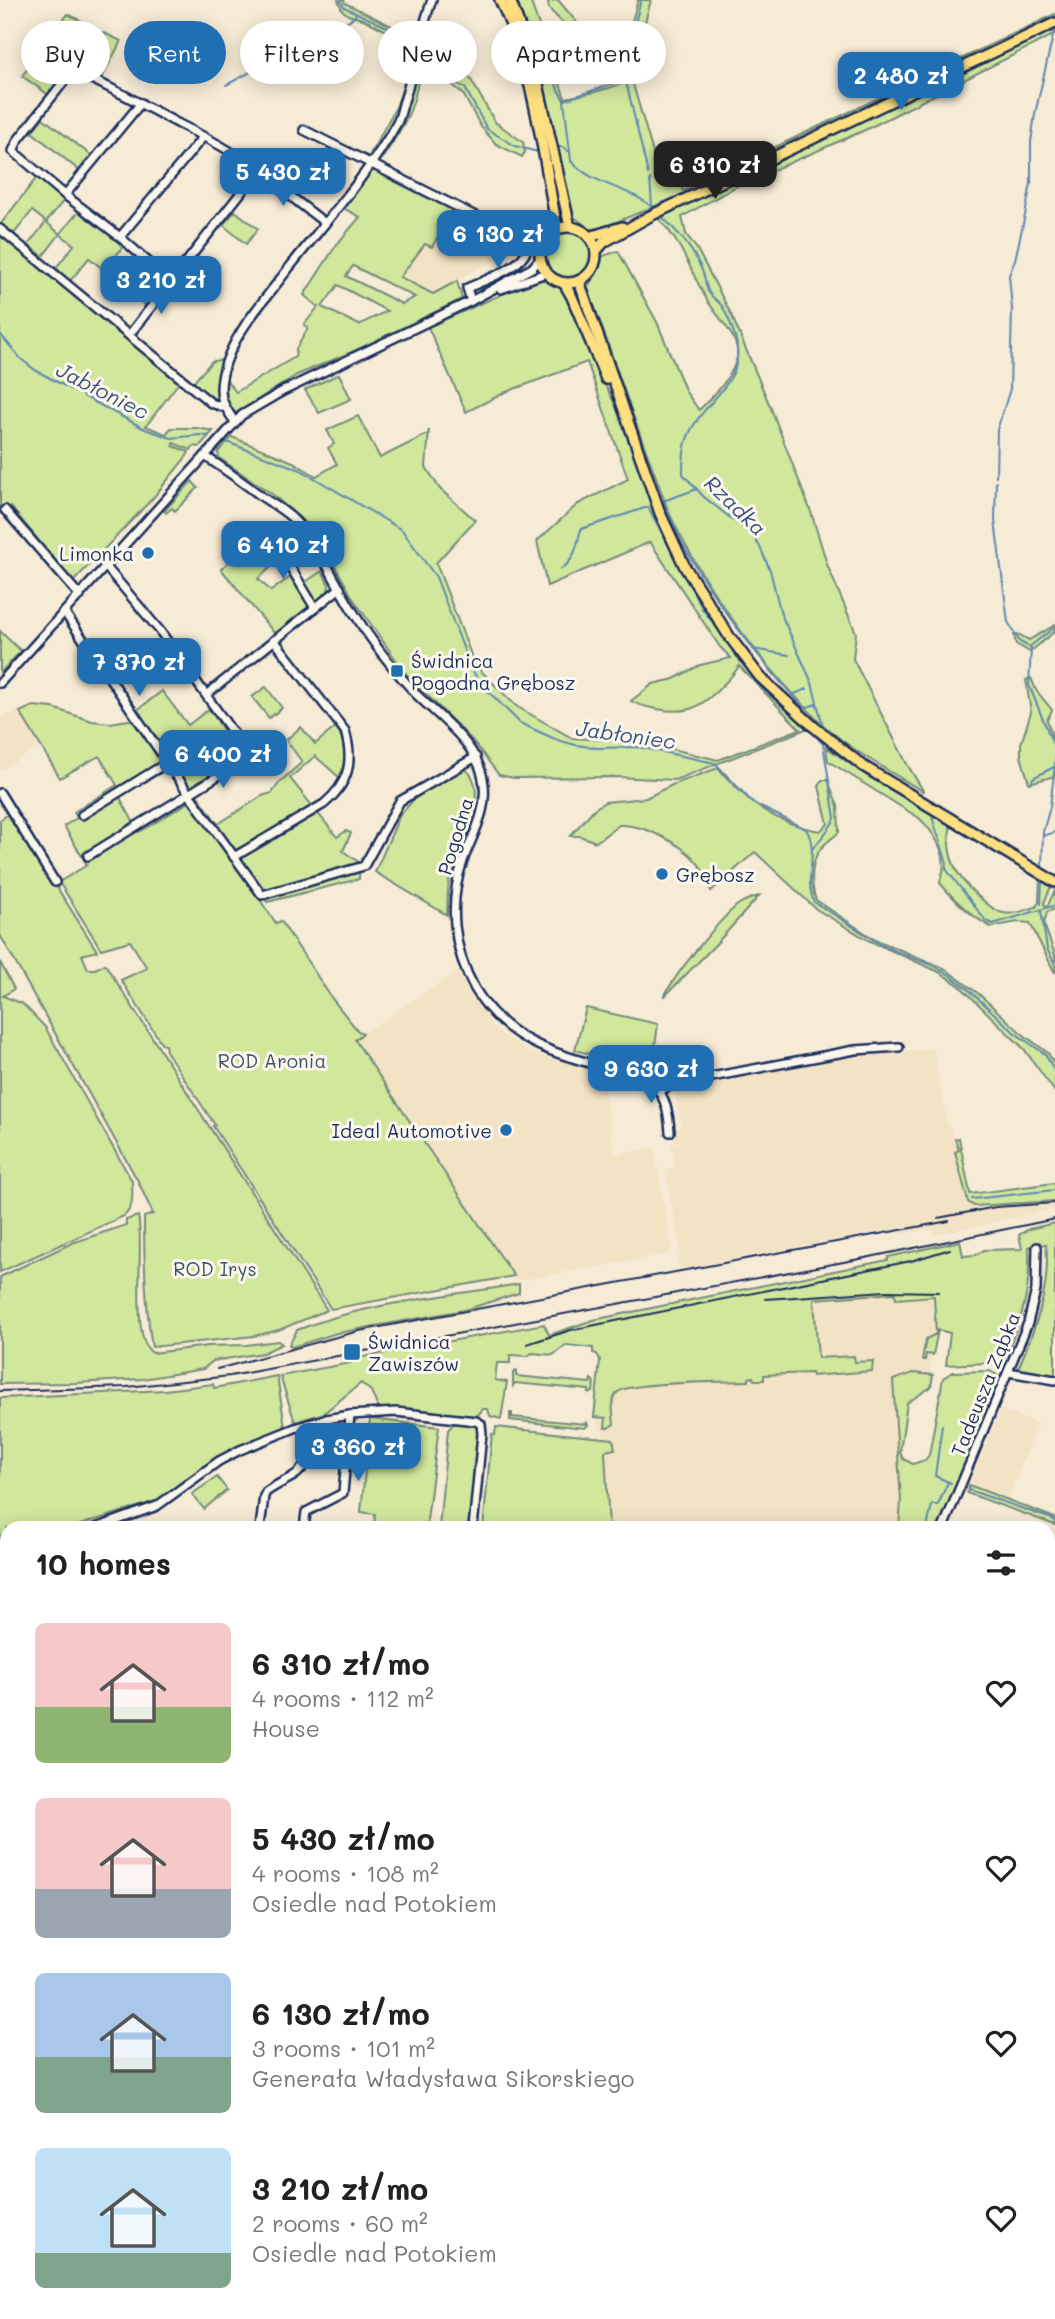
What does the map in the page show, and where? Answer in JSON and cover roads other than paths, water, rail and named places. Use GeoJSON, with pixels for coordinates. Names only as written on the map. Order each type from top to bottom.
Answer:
{"type":"FeatureCollection","features":[{"type":"Feature","properties":{"kind":"main road"},"geometry":{"type":"LineString","coordinates":[[500,0],[526,74],[557,229]]}},
{"type":"Feature","properties":{"kind":"main road"},"geometry":{"type":"LineString","coordinates":[[510,0],[534,66],[570,227]]}},
{"type":"Feature","properties":{"kind":"main road"},"geometry":{"type":"LineString","coordinates":[[596,251],[584,232],[570,227],[557,229],[544,241],[540,259],[546,273],[554,280],[564,283],[579,281],[586,277],[594,265],[596,251],[604,242],[650,216],[1055,23]]}},
{"type":"Feature","properties":{"kind":"main road"},"geometry":{"type":"LineString","coordinates":[[589,237],[650,216]]}},
{"type":"Feature","properties":{"kind":"main road"},"geometry":{"type":"LineString","coordinates":[[579,281],[660,513],[685,566],[729,636],[760,677],[813,726],[863,766],[1055,881]]}},
{"type":"Feature","properties":{"kind":"main road"},"geometry":{"type":"LineString","coordinates":[[564,283],[601,368],[621,405]]}},
{"type":"Feature","properties":{"kind":"street"},"geometry":{"type":"LineString","coordinates":[[234,422],[223,407],[221,397],[223,372],[239,335],[371,164],[401,112],[432,0]]}},
{"type":"Feature","properties":{"kind":"street"},"geometry":{"type":"LineString","coordinates":[[170,281],[13,151],[18,140],[73,70],[243,158],[325,223]]}},
{"type":"Feature","properties":{"kind":"street"},"geometry":{"type":"LineString","coordinates":[[65,195],[141,103]]}},
{"type":"Feature","properties":{"kind":"street"},"geometry":{"type":"LineString","coordinates":[[304,131],[527,242],[525,257],[512,267],[467,288],[471,301]]}},
{"type":"Feature","properties":{"kind":"street"},"geometry":{"type":"LineString","coordinates":[[120,237],[203,137]]}},
{"type":"Feature","properties":{"kind":"street"},"geometry":{"type":"LineString","coordinates":[[129,335],[258,171]]}},
{"type":"Feature","properties":{"kind":"street"},"geometry":{"type":"LineString","coordinates":[[0,229],[211,404],[223,407]]}},
{"type":"Feature","properties":{"kind":"street"},"geometry":{"type":"LineString","coordinates":[[0,683],[66,615],[234,422],[283,391],[471,301],[532,268],[540,259]]}},
{"type":"Feature","properties":{"kind":"street"},"geometry":{"type":"LineString","coordinates":[[471,301],[546,273]]}},
{"type":"Feature","properties":{"kind":"street","name":"Pogodna"},"geometry":{"type":"LineString","coordinates":[[205,456],[292,517],[310,537],[377,648],[414,692],[469,746],[476,757],[484,782],[484,806],[463,862],[454,902],[456,932],[470,980],[490,1009],[517,1035],[532,1044],[552,1053],[636,1075],[650,1082],[659,1091]]}},
{"type":"Feature","properties":{"kind":"street"},"geometry":{"type":"LineString","coordinates":[[5,510],[80,596]]}},
{"type":"Feature","properties":{"kind":"street"},"geometry":{"type":"LineString","coordinates":[[269,542],[286,560],[315,608]]}},
{"type":"Feature","properties":{"kind":"street"},"geometry":{"type":"LineString","coordinates":[[88,856],[234,766],[242,756],[241,744],[206,695],[139,604],[106,567]]}},
{"type":"Feature","properties":{"kind":"street"},"geometry":{"type":"LineString","coordinates":[[206,695],[340,588]]}},
{"type":"Feature","properties":{"kind":"street"},"geometry":{"type":"LineString","coordinates":[[66,615],[189,794],[260,893],[265,895],[364,866],[400,801],[476,757]]}},
{"type":"Feature","properties":{"kind":"street"},"geometry":{"type":"LineString","coordinates":[[234,857],[337,794],[349,764],[349,746],[345,731],[274,640]]}},
{"type":"Feature","properties":{"kind":"street"},"geometry":{"type":"LineString","coordinates":[[82,815],[169,762]]}},
{"type":"Feature","properties":{"kind":"street"},"geometry":{"type":"LineString","coordinates":[[0,793],[55,882]]}},
{"type":"Feature","properties":{"kind":"street"},"geometry":{"type":"LineString","coordinates":[[670,1132],[667,1108],[659,1091],[674,1084],[855,1050],[900,1048]]}},
{"type":"Feature","properties":{"kind":"street","name":"Tadeusza Ząbka"},"geometry":{"type":"LineString","coordinates":[[946,1521],[1034,1306],[1038,1272],[1037,1247]]}},
{"type":"Feature","properties":{"kind":"street"},"geometry":{"type":"LineString","coordinates":[[1008,1372],[1055,1380]]}},
{"type":"Feature","properties":{"kind":"street"},"geometry":{"type":"LineString","coordinates":[[115,1521],[157,1506],[219,1461],[240,1450],[308,1424],[350,1415],[396,1412],[476,1421],[482,1428],[474,1521]]}},
{"type":"Feature","properties":{"kind":"street"},"geometry":{"type":"LineString","coordinates":[[305,1521],[306,1513],[343,1493],[350,1415]]}},
{"type":"Feature","properties":{"kind":"street"},"geometry":{"type":"LineString","coordinates":[[261,1521],[266,1492],[294,1476],[305,1466],[308,1456],[308,1424]]}},
{"type":"Feature","properties":{"kind":"waterway","name":"Rzadka"},"geometry":{"type":"LineString","coordinates":[[340,0],[344,7],[378,23]]}},
{"type":"Feature","properties":{"kind":"waterway"},"geometry":{"type":"LineString","coordinates":[[641,0],[623,69],[648,174]]}},
{"type":"Feature","properties":{"kind":"waterway"},"geometry":{"type":"LineString","coordinates":[[226,85],[355,17],[356,12]]}},
{"type":"Feature","properties":{"kind":"waterway"},"geometry":{"type":"LineString","coordinates":[[996,476],[997,430],[1010,389],[1012,309],[1009,275],[1015,260],[1031,183],[1031,142],[1035,114],[1054,31]]}},
{"type":"Feature","properties":{"kind":"waterway","name":"Rzadka"},"geometry":{"type":"LineString","coordinates":[[458,84],[465,88],[487,129],[515,146],[538,152]]}},
{"type":"Feature","properties":{"kind":"waterway","name":"Rzadka"},"geometry":{"type":"LineString","coordinates":[[556,84],[564,100],[571,161],[590,176],[635,196],[654,209]]}},
{"type":"Feature","properties":{"kind":"waterway"},"geometry":{"type":"LineString","coordinates":[[565,100],[611,84]]}},
{"type":"Feature","properties":{"kind":"waterway","name":"Rzadka"},"geometry":{"type":"LineString","coordinates":[[558,147],[568,151]]}},
{"type":"Feature","properties":{"kind":"waterway"},"geometry":{"type":"LineString","coordinates":[[650,179],[652,206]]}},
{"type":"Feature","properties":{"kind":"waterway","name":"Rzadka"},"geometry":{"type":"LineString","coordinates":[[661,216],[694,254],[708,291],[722,306],[729,321],[735,336],[737,353],[735,368],[729,380],[692,427],[685,446],[683,474],[704,497],[752,535],[760,547],[770,570],[781,614],[812,683],[822,722],[820,724]]}},
{"type":"Feature","properties":{"kind":"waterway","name":"Jabłoniec"},"geometry":{"type":"LineString","coordinates":[[0,334],[21,359],[35,370],[145,429],[171,438],[209,436]]}},
{"type":"Feature","properties":{"kind":"waterway","name":"Jabłoniec"},"geometry":{"type":"LineString","coordinates":[[224,441],[301,470],[402,530],[436,577],[471,668],[480,683],[520,723],[557,740],[576,745],[596,748],[639,747],[715,763],[753,803],[806,829],[812,846],[810,884],[814,902],[885,947],[948,974],[1015,1033],[1045,1054],[1055,1072]]}},
{"type":"Feature","properties":{"kind":"waterway"},"geometry":{"type":"LineString","coordinates":[[996,482],[995,521],[1008,622],[1020,642],[1031,648],[1029,685],[1055,749]]}},
{"type":"Feature","properties":{"kind":"waterway"},"geometry":{"type":"LineString","coordinates":[[697,489],[663,501],[684,548],[728,615],[772,672],[804,708],[817,704]]}},
{"type":"Feature","properties":{"kind":"waterway"},"geometry":{"type":"LineString","coordinates":[[561,569],[572,557],[581,529],[648,507],[703,610],[749,669]]}},
{"type":"Feature","properties":{"kind":"waterway"},"geometry":{"type":"LineString","coordinates":[[1029,647],[1055,627]]}},
{"type":"Feature","properties":{"kind":"waterway"},"geometry":{"type":"LineString","coordinates":[[753,649],[789,655]]}},
{"type":"Feature","properties":{"kind":"waterway"},"geometry":{"type":"LineString","coordinates":[[792,695],[807,689]]}},
{"type":"Feature","properties":{"kind":"waterway"},"geometry":{"type":"LineString","coordinates":[[769,691],[806,727]]}},
{"type":"Feature","properties":{"kind":"waterway","name":"Rzadka"},"geometry":{"type":"LineString","coordinates":[[813,733],[823,744],[835,818],[813,848]]}},
{"type":"Feature","properties":{"kind":"waterway"},"geometry":{"type":"LineString","coordinates":[[1042,868],[1043,832],[1050,807],[1055,765]]}},
{"type":"Feature","properties":{"kind":"waterway"},"geometry":{"type":"LineString","coordinates":[[1032,781],[1054,767]]}},
{"type":"Feature","properties":{"kind":"waterway"},"geometry":{"type":"LineString","coordinates":[[932,817],[947,863],[946,869],[986,921],[993,924],[1053,906]]}},
{"type":"Feature","properties":{"kind":"waterway"},"geometry":{"type":"LineString","coordinates":[[1043,836],[1055,832]]}},
{"type":"Feature","properties":{"kind":"waterway"},"geometry":{"type":"LineString","coordinates":[[1041,904],[1042,880]]}},
{"type":"Feature","properties":{"kind":"waterway"},"geometry":{"type":"LineString","coordinates":[[1041,910],[1047,949],[1055,964]]}},
{"type":"Feature","properties":{"kind":"waterway"},"geometry":{"type":"LineString","coordinates":[[972,1199],[1055,1190]]}},
{"type":"Feature","properties":{"kind":"waterway"},"geometry":{"type":"LineString","coordinates":[[942,1425],[935,1476],[951,1483]]}},
{"type":"Feature","properties":{"kind":"waterway"},"geometry":{"type":"LineString","coordinates":[[929,1521],[932,1505],[938,1505],[948,1482]]}},
{"type":"Feature","properties":{"kind":"waterway"},"geometry":{"type":"LineString","coordinates":[[969,1490],[1055,1520]]}},
{"type":"Feature","properties":{"kind":"railway"},"geometry":{"type":"LineString","coordinates":[[938,1218],[996,1207],[1055,1203]]}},
{"type":"Feature","properties":{"kind":"railway"},"geometry":{"type":"LineString","coordinates":[[0,1391],[127,1387],[230,1376],[865,1258],[1055,1219]]}},
{"type":"Feature","properties":{"kind":"railway"},"geometry":{"type":"LineString","coordinates":[[217,1369],[359,1331],[949,1221]]}},
{"type":"Feature","properties":{"kind":"railway"},"geometry":{"type":"LineString","coordinates":[[527,1344],[571,1330],[911,1261],[950,1249]]}},
{"type":"Feature","properties":{"kind":"railway"},"geometry":{"type":"LineString","coordinates":[[765,1299],[886,1291],[939,1292]]}},
{"type":"Feature","properties":{"kind":"place","name":"Limonka"},"geometry":{"type":"Point","coordinates":[148,553]}},
{"type":"Feature","properties":{"kind":"place","name":"Świdnica Pogodna Grębosz"},"geometry":{"type":"Point","coordinates":[397,671]}},
{"type":"Feature","properties":{"kind":"place","name":"Grębosz"},"geometry":{"type":"Point","coordinates":[662,874]}},
{"type":"Feature","properties":{"kind":"place","name":"Ideal Automotive"},"geometry":{"type":"Point","coordinates":[506,1130]}},
{"type":"Feature","properties":{"kind":"place","name":"Świdnica Zawiszów"},"geometry":{"type":"Point","coordinates":[352,1352]}},
{"type":"Feature","properties":{"kind":"park label","name":"ROD Aronia"},"geometry":{"type":"Point","coordinates":[272,1060]}},
{"type":"Feature","properties":{"kind":"park label","name":"ROD Irys"},"geometry":{"type":"Point","coordinates":[215,1268]}}]}
